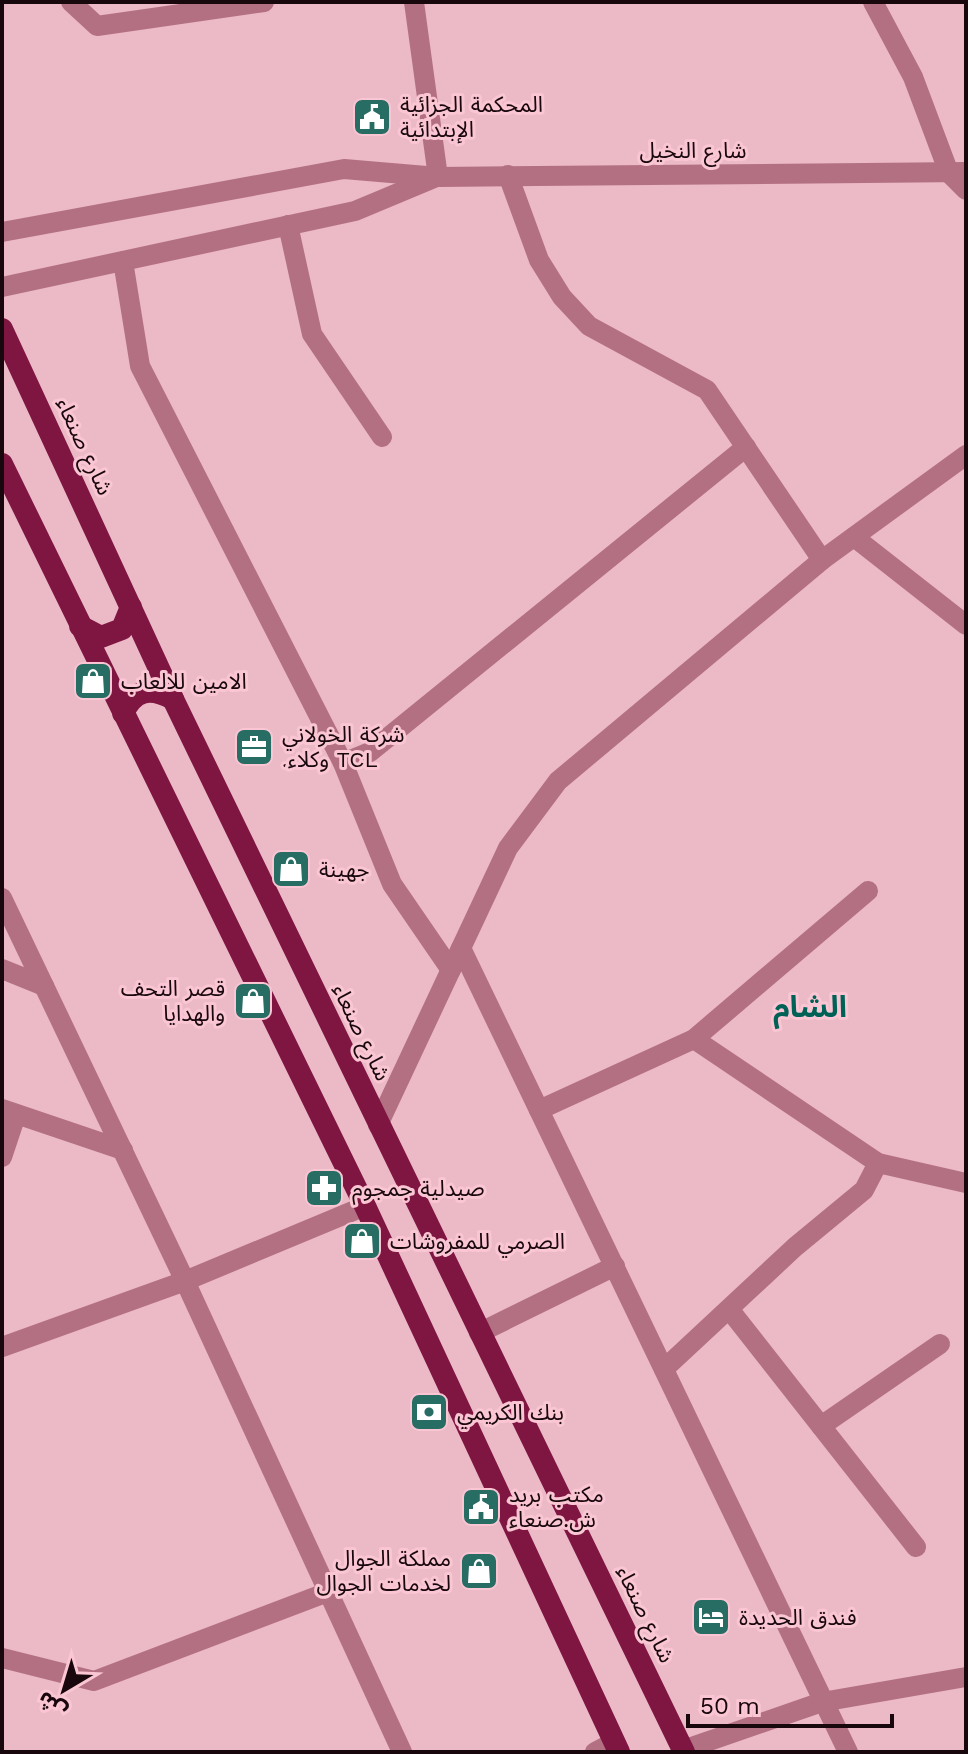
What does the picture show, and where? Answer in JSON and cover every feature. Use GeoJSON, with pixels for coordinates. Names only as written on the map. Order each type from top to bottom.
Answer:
{"type":"FeatureCollection","features":[{"type":"Feature","properties":{"kind":"highway","name":"شارع صنعاء"},"geometry":{"type":"LineString","coordinates":[[2,329],[173,699],[684,1751]]}},
{"type":"Feature","properties":{"kind":"highway"},"geometry":{"type":"LineString","coordinates":[[2,464],[365,1206],[609,1749]]}},
{"type":"Feature","properties":{"kind":"highway"},"geometry":{"type":"LineString","coordinates":[[80,626],[101,637],[122,629],[131,607]]}},
{"type":"Feature","properties":{"kind":"highway"},"geometry":{"type":"LineString","coordinates":[[123,713],[130,699],[139,692],[157,690],[173,699]]}},
{"type":"Feature","properties":{"kind":"street"},"geometry":{"type":"LineString","coordinates":[[71,2],[97,26],[264,2]]}},
{"type":"Feature","properties":{"kind":"street"},"geometry":{"type":"LineString","coordinates":[[414,2],[438,177]]}},
{"type":"Feature","properties":{"kind":"street"},"geometry":{"type":"LineString","coordinates":[[873,2],[913,77],[966,190]]}},
{"type":"Feature","properties":{"kind":"street","name":"شارع النخيل"},"geometry":{"type":"LineString","coordinates":[[2,232],[344,169],[438,177],[957,172]]}},
{"type":"Feature","properties":{"kind":"street"},"geometry":{"type":"LineString","coordinates":[[508,175],[539,260],[562,297],[589,326],[707,390],[822,560]]}},
{"type":"Feature","properties":{"kind":"street","name":"شارع النخيل"},"geometry":{"type":"LineString","coordinates":[[2,287],[355,211],[438,177]]}},
{"type":"Feature","properties":{"kind":"street"},"geometry":{"type":"LineString","coordinates":[[288,225],[312,334],[382,437]]}},
{"type":"Feature","properties":{"kind":"street"},"geometry":{"type":"LineString","coordinates":[[123,261],[140,366],[343,763],[392,884],[451,970]]}},
{"type":"Feature","properties":{"kind":"street"},"geometry":{"type":"LineString","coordinates":[[343,763],[370,752],[746,447]]}},
{"type":"Feature","properties":{"kind":"street"},"geometry":{"type":"LineString","coordinates":[[378,1125],[508,848],[558,781],[822,560],[966,455]]}},
{"type":"Feature","properties":{"kind":"street"},"geometry":{"type":"LineString","coordinates":[[854,537],[966,625]]}},
{"type":"Feature","properties":{"kind":"street"},"geometry":{"type":"LineString","coordinates":[[539,1110],[694,1039],[868,891]]}},
{"type":"Feature","properties":{"kind":"street"},"geometry":{"type":"LineString","coordinates":[[2,898],[185,1281],[402,1752]]}},
{"type":"Feature","properties":{"kind":"street"},"geometry":{"type":"LineString","coordinates":[[461,948],[848,1752]]}},
{"type":"Feature","properties":{"kind":"street"},"geometry":{"type":"LineString","coordinates":[[2,969],[44,986]]}},
{"type":"Feature","properties":{"kind":"street"},"geometry":{"type":"LineString","coordinates":[[694,1039],[878,1163],[966,1183]]}},
{"type":"Feature","properties":{"kind":"street"},"geometry":{"type":"LineString","coordinates":[[2,1157],[9,1112],[123,1150]]}},
{"type":"Feature","properties":{"kind":"street"},"geometry":{"type":"LineString","coordinates":[[664,1369],[864,1190],[878,1163]]}},
{"type":"Feature","properties":{"kind":"street"},"geometry":{"type":"LineString","coordinates":[[2,1347],[185,1281],[365,1206]]}},
{"type":"Feature","properties":{"kind":"street"},"geometry":{"type":"LineString","coordinates":[[479,1333],[615,1266]]}},
{"type":"Feature","properties":{"kind":"street"},"geometry":{"type":"LineString","coordinates":[[729,1309],[916,1547]]}},
{"type":"Feature","properties":{"kind":"street"},"geometry":{"type":"LineString","coordinates":[[821,1426],[940,1344]]}},
{"type":"Feature","properties":{"kind":"street"},"geometry":{"type":"LineString","coordinates":[[2,1658],[94,1681],[328,1592]]}},
{"type":"Feature","properties":{"kind":"street"},"geometry":{"type":"LineString","coordinates":[[684,1751],[822,1702],[966,1677]]}},
{"type":"Feature","properties":{"kind":"place","name":"المحكمة الجزائية الإبتدائية"},"geometry":{"type":"Point","coordinates":[372,117]}},
{"type":"Feature","properties":{"kind":"place","name":"الامين للالعاب"},"geometry":{"type":"Point","coordinates":[93,681]}},
{"type":"Feature","properties":{"kind":"place","name":"شركة الخولاني .وكلاء TCL"},"geometry":{"type":"Point","coordinates":[254,747]}},
{"type":"Feature","properties":{"kind":"place","name":"جهينة"},"geometry":{"type":"Point","coordinates":[291,869]}},
{"type":"Feature","properties":{"kind":"place","name":"قصر التحف والهدايا"},"geometry":{"type":"Point","coordinates":[253,1001]}},
{"type":"Feature","properties":{"kind":"place","name":"صيدلية جمجوم"},"geometry":{"type":"Point","coordinates":[324,1188]}},
{"type":"Feature","properties":{"kind":"place","name":"الصرمي للمفروشات"},"geometry":{"type":"Point","coordinates":[362,1241]}},
{"type":"Feature","properties":{"kind":"place","name":"بنك الكريمي"},"geometry":{"type":"Point","coordinates":[429,1412]}},
{"type":"Feature","properties":{"kind":"place","name":"مكتب بريد ش.صنعاء"},"geometry":{"type":"Point","coordinates":[481,1507]}},
{"type":"Feature","properties":{"kind":"place","name":"مملكة الجوال لخدمات الجوال"},"geometry":{"type":"Point","coordinates":[479,1571]}},
{"type":"Feature","properties":{"kind":"place","name":"فندق الحديدة"},"geometry":{"type":"Point","coordinates":[711,1617]}},
{"type":"Feature","properties":{"kind":"district","name":"الشام"},"geometry":{"type":"Point","coordinates":[810,1007]}}]}
